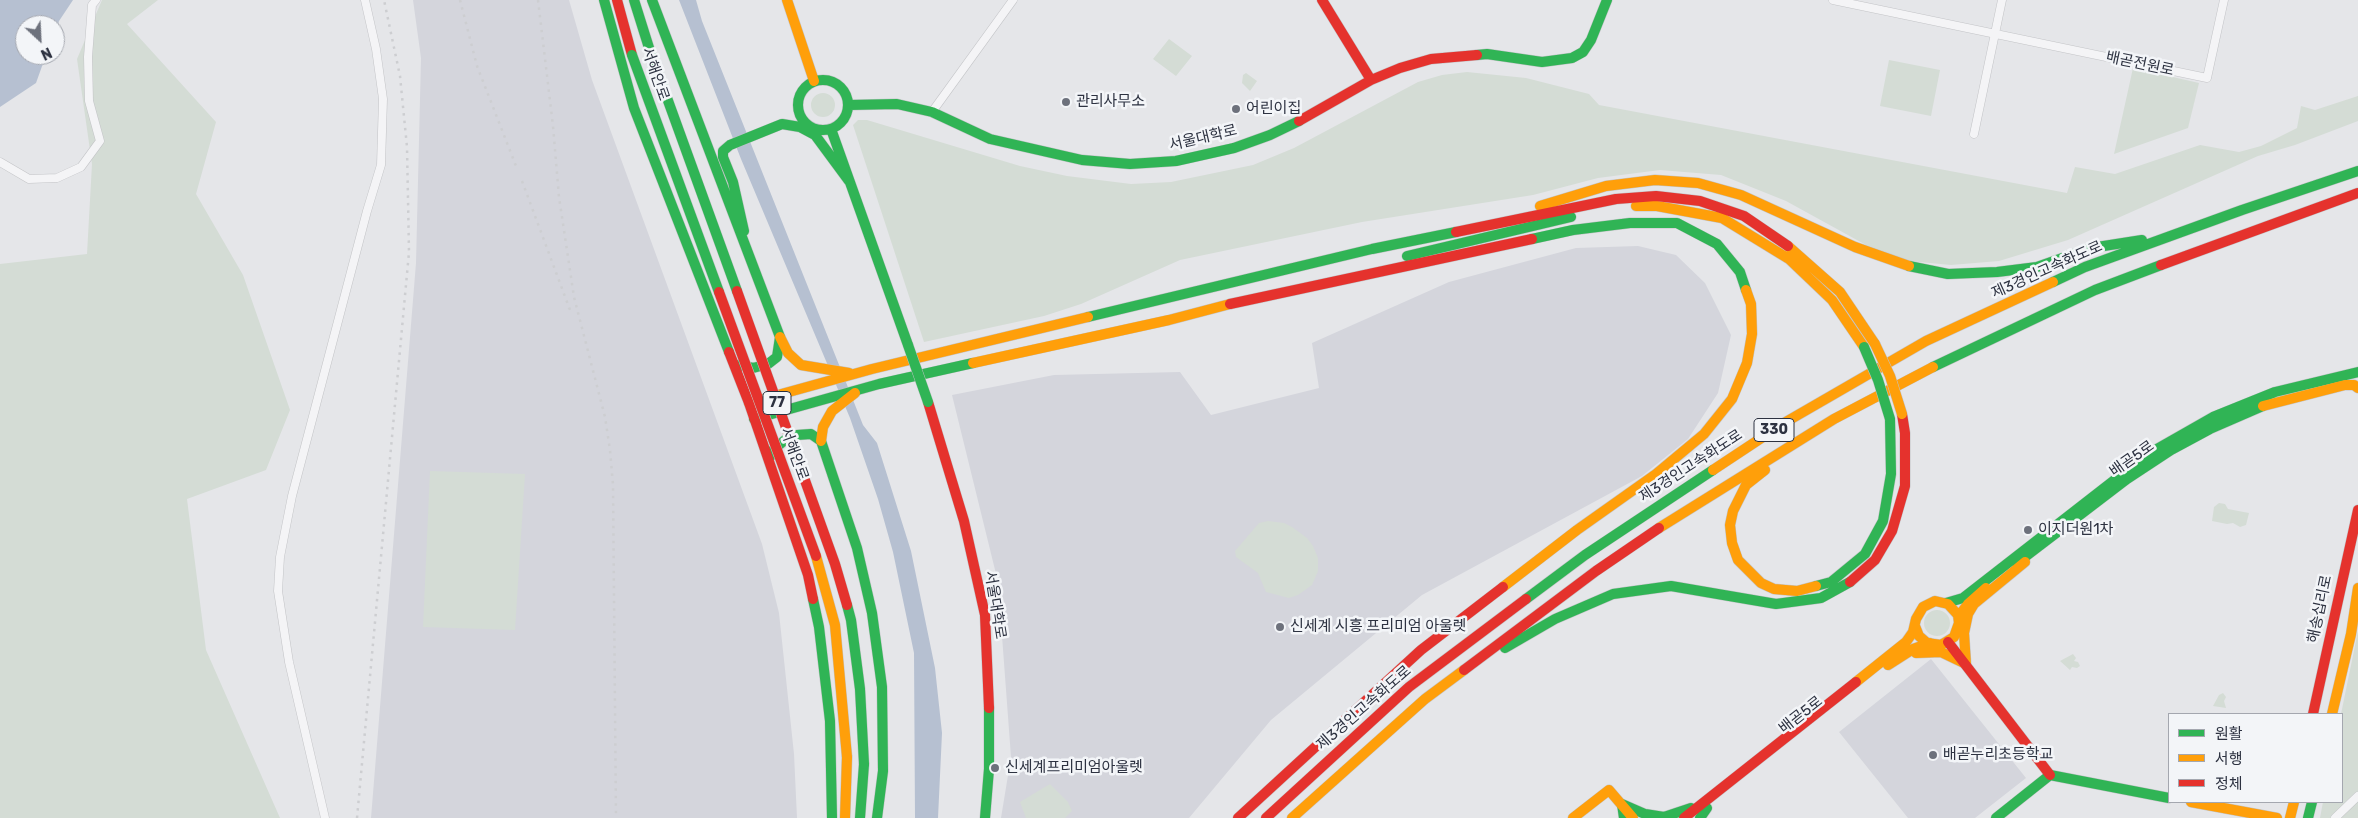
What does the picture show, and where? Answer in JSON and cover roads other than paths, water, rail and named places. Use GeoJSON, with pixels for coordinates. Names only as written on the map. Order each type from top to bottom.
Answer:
{"type":"FeatureCollection","features":[{"type":"Feature","properties":{"kind":"main road"},"geometry":{"type":"LineString","coordinates":[[604,0],[634,108],[749,403],[808,574],[819,628],[830,720],[832,818]]}},
{"type":"Feature","properties":{"kind":"main road","name":"서해안로"},"geometry":{"type":"LineString","coordinates":[[617,0],[632,55],[822,572],[835,625],[847,757],[845,818]]}},
{"type":"Feature","properties":{"kind":"main road","name":"서해안로"},"geometry":{"type":"LineString","coordinates":[[634,0],[650,51],[835,564],[851,620],[860,689],[864,764],[860,818]]}},
{"type":"Feature","properties":{"kind":"main road"},"geometry":{"type":"LineString","coordinates":[[652,0],[780,337],[788,353],[800,364],[816,369],[857,374]]}},
{"type":"Feature","properties":{"kind":"main road"},"geometry":{"type":"LineString","coordinates":[[787,0],[814,81]]}},
{"type":"Feature","properties":{"kind":"main road"},"geometry":{"type":"LineString","coordinates":[[1322,0],[1371,80]]}},
{"type":"Feature","properties":{"kind":"main road","name":"서울대학로"},"geometry":{"type":"LineString","coordinates":[[849,105],[870,103],[897,104],[932,112],[990,139],[1058,155],[1130,164],[1161,162],[1234,148],[1270,135],[1328,106],[1371,80],[1431,58],[1458,55],[1507,55],[1542,62],[1572,58],[1583,52],[1591,40],[1608,0]]}},
{"type":"Feature","properties":{"kind":"main road"},"geometry":{"type":"LineString","coordinates":[[749,254],[733,182],[723,157],[723,151],[728,146],[791,118],[822,130],[830,129],[844,120],[849,105],[845,91],[835,82],[821,79],[814,81],[806,86],[801,93],[798,102],[799,113],[808,124]]}},
{"type":"Feature","properties":{"kind":"main road"},"geometry":{"type":"LineString","coordinates":[[782,122],[800,127],[815,135],[849,181]]}},
{"type":"Feature","properties":{"kind":"main road","name":"서울대학로"},"geometry":{"type":"LineString","coordinates":[[830,129],[928,402],[964,521],[985,616],[989,689],[990,769],[985,818]]}},
{"type":"Feature","properties":{"kind":"main road","name":"제3경인고속화도로"},"geometry":{"type":"LineString","coordinates":[[1266,818],[1409,686],[1585,555],[1784,423],[1926,341],[2086,267],[2358,171]]}},
{"type":"Feature","properties":{"kind":"main road"},"geometry":{"type":"LineString","coordinates":[[1451,233],[1606,186],[1655,180],[1698,183],[1741,195],[1855,247],[1903,265],[1948,274],[1997,272],[2037,267],[2091,248],[2170,236]]}},
{"type":"Feature","properties":{"kind":"main road","name":"330"},"geometry":{"type":"LineString","coordinates":[[1292,818],[1424,699],[1604,565],[1676,516],[1834,418],[1937,365],[2094,290],[2250,231],[2358,193]]}},
{"type":"Feature","properties":{"kind":"main road"},"geometry":{"type":"LineString","coordinates":[[749,403],[872,369],[1043,326],[1451,233],[1616,199],[1656,196],[1700,201],[1744,216],[1795,250],[1840,292],[1875,344],[1890,376],[1902,414],[1905,434],[1905,486],[1892,531],[1875,560],[1847,584],[1821,598],[1776,604],[1671,586],[1613,594],[1555,619],[1498,652],[1424,699]]}},
{"type":"Feature","properties":{"kind":"main road"},"geometry":{"type":"LineString","coordinates":[[1301,288],[1426,250],[1617,206],[1657,206],[1722,218],[1789,259],[1832,300],[1864,347],[1890,420],[1891,474],[1883,521],[1865,554],[1831,582],[1797,591],[1774,589],[1761,583],[1738,560],[1732,543],[1730,525],[1733,511],[1746,485],[1834,418]]}},
{"type":"Feature","properties":{"kind":"main road"},"geometry":{"type":"LineString","coordinates":[[754,419],[862,388],[1056,343],[1573,230],[1630,223],[1677,223],[1717,244],[1740,272],[1751,304],[1752,334],[1747,363],[1732,399],[1704,434],[1656,474],[1577,530],[1422,650],[1336,726],[1238,818]]}},
{"type":"Feature","properties":{"kind":"main road"},"geometry":{"type":"LineString","coordinates":[[731,357],[740,366],[753,368],[768,364],[777,357],[780,337]]}},
{"type":"Feature","properties":{"kind":"main road","name":"배곧5로"},"geometry":{"type":"LineString","coordinates":[[1684,818],[1705,805],[1881,666],[1906,642],[1915,626],[1918,612],[1922,607],[1935,601],[1946,603],[1963,598],[2048,534],[2148,454],[2213,417],[2275,392],[2358,372]]}},
{"type":"Feature","properties":{"kind":"main road","name":"배곧5로"},"geometry":{"type":"LineString","coordinates":[[1881,666],[1903,636],[1918,602],[1933,596],[1951,598],[1960,594],[2171,450],[2210,428],[2271,402],[2345,385],[2354,385],[2358,388]]}},
{"type":"Feature","properties":{"kind":"main road"},"geometry":{"type":"LineString","coordinates":[[862,388],[832,411],[823,426],[821,441],[856,548],[872,613],[882,687],[883,771],[877,818]]}},
{"type":"Feature","properties":{"kind":"main road"},"geometry":{"type":"LineString","coordinates":[[770,461],[773,450],[784,440],[797,435],[811,434],[821,441]]}},
{"type":"Feature","properties":{"kind":"main road","name":"해송십리로"},"geometry":{"type":"LineString","coordinates":[[2313,713],[2332,618],[2358,510]]}},
{"type":"Feature","properties":{"kind":"main road"},"geometry":{"type":"LineString","coordinates":[[1966,664],[1965,624],[1974,604],[2048,534]]}},
{"type":"Feature","properties":{"kind":"main road","name":"배곧5로"},"geometry":{"type":"LineString","coordinates":[[1881,666],[1913,649],[1930,644],[1942,645],[1948,642],[1958,630],[1959,621],[1964,609],[1978,594],[2048,534]]}},
{"type":"Feature","properties":{"kind":"main road"},"geometry":{"type":"LineString","coordinates":[[2332,713],[2351,634],[2358,588]]}},
{"type":"Feature","properties":{"kind":"main road"},"geometry":{"type":"LineString","coordinates":[[1946,603],[1954,609],[1959,621]]}},
{"type":"Feature","properties":{"kind":"main road"},"geometry":{"type":"LineString","coordinates":[[1915,626],[1921,638],[1930,644]]}},
{"type":"Feature","properties":{"kind":"main road"},"geometry":{"type":"LineString","coordinates":[[1948,642],[2050,775],[2168,798]]}},
{"type":"Feature","properties":{"kind":"main road"},"geometry":{"type":"LineString","coordinates":[[1881,666],[1921,651],[1941,652],[1966,664]]}},
{"type":"Feature","properties":{"kind":"main road"},"geometry":{"type":"LineString","coordinates":[[1996,818],[2050,775]]}},
{"type":"Feature","properties":{"kind":"main road"},"geometry":{"type":"LineString","coordinates":[[1573,818],[1609,790],[1633,818]]}},
{"type":"Feature","properties":{"kind":"main road"},"geometry":{"type":"LineString","coordinates":[[2195,803],[2277,818]]}},
{"type":"Feature","properties":{"kind":"main road"},"geometry":{"type":"LineString","coordinates":[[2290,818],[2294,803]]}},
{"type":"Feature","properties":{"kind":"main road"},"geometry":{"type":"LineString","coordinates":[[2308,818],[2312,803]]}},
{"type":"Feature","properties":{"kind":"main road"},"geometry":{"type":"LineString","coordinates":[[1622,804],[1645,814],[1664,817],[1705,805]]}},
{"type":"Feature","properties":{"kind":"main road"},"geometry":{"type":"LineString","coordinates":[[1622,804],[1624,818]]}},
{"type":"Feature","properties":{"kind":"main road"},"geometry":{"type":"LineString","coordinates":[[1700,818],[1705,805]]}},
{"type":"Feature","properties":{"kind":"main road","name":"배곧5로"},"geometry":{"type":"LineString","coordinates":[[1695,818],[1705,805]]}},
{"type":"Feature","properties":{"kind":"street"},"geometry":{"type":"LineString","coordinates":[[0,162],[29,179],[57,178],[81,167],[100,141],[89,101],[88,66],[92,5],[96,0]]}},
{"type":"Feature","properties":{"kind":"street"},"geometry":{"type":"LineString","coordinates":[[326,818],[289,662],[278,591],[280,557],[292,496],[381,164],[383,99],[376,49],[365,0]]}},
{"type":"Feature","properties":{"kind":"street"},"geometry":{"type":"LineString","coordinates":[[932,112],[1013,0]]}},
{"type":"Feature","properties":{"kind":"street","name":"배곧전원로"},"geometry":{"type":"LineString","coordinates":[[1833,0],[2207,78],[2224,0]]}},
{"type":"Feature","properties":{"kind":"street"},"geometry":{"type":"LineString","coordinates":[[1974,134],[2002,0]]}},
{"type":"Feature","properties":{"kind":"street"},"geometry":{"type":"LineString","coordinates":[[2335,818],[2358,796]]}},
{"type":"Feature","properties":{"kind":"water"},"geometry":{"type":"Polygon","coordinates":[[[0,0],[73,0],[63,15],[15,15],[15,65],[42,65],[36,83],[0,107],[0,0]]]}},
{"type":"Feature","properties":{"kind":"water"},"geometry":{"type":"Polygon","coordinates":[[[679,0],[696,0],[702,21],[863,425],[877,443],[911,551],[935,668],[942,733],[938,818],[915,818],[914,653],[893,552],[878,499],[850,418],[741,159],[679,0]]]}},
{"type":"Feature","properties":{"kind":"railway"},"geometry":{"type":"LineString","coordinates":[[357,818],[409,252],[407,147],[400,76],[384,0]]}},
{"type":"Feature","properties":{"kind":"railway"},"geometry":{"type":"LineString","coordinates":[[460,0],[477,66],[516,166]]}},
{"type":"Feature","properties":{"kind":"railway"},"geometry":{"type":"LineString","coordinates":[[538,0],[553,126],[559,197],[574,297],[605,417],[610,450],[613,485],[616,818]]}},
{"type":"Feature","properties":{"kind":"railway"},"geometry":{"type":"LineString","coordinates":[[522,181],[570,310]]}},
{"type":"Feature","properties":{"kind":"place","name":"관리사무소"},"geometry":{"type":"Point","coordinates":[1066,102]}},
{"type":"Feature","properties":{"kind":"place","name":"어린이집"},"geometry":{"type":"Point","coordinates":[1236,109]}},
{"type":"Feature","properties":{"kind":"place","name":"이지더원1차"},"geometry":{"type":"Point","coordinates":[2028,530]}},
{"type":"Feature","properties":{"kind":"place","name":"신세계 시흥 프리미엄 아울렛"},"geometry":{"type":"Point","coordinates":[1280,627]}},
{"type":"Feature","properties":{"kind":"place","name":"배곧누리초등학교"},"geometry":{"type":"Point","coordinates":[1933,755]}},
{"type":"Feature","properties":{"kind":"place","name":"신세계프리미엄아울렛"},"geometry":{"type":"Point","coordinates":[995,768]}}]}
